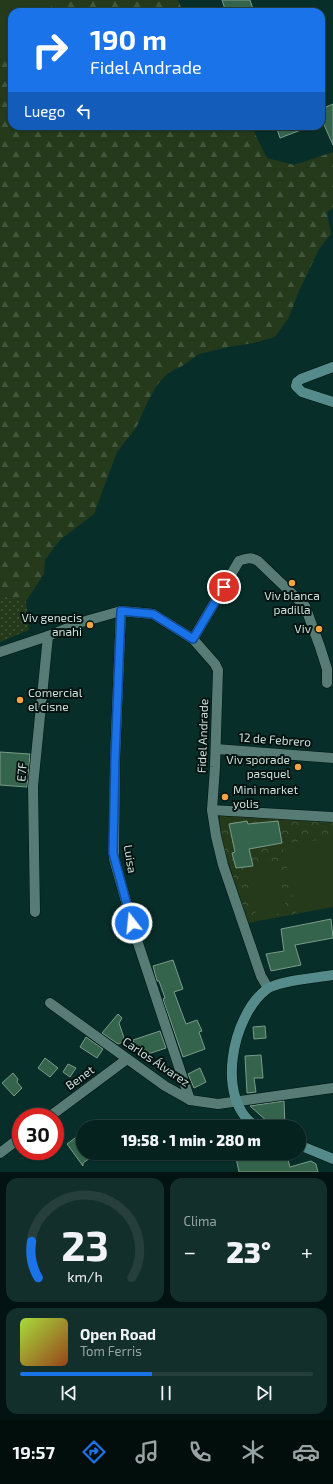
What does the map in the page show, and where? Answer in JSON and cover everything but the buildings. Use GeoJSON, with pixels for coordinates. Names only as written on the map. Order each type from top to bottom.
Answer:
{"type":"FeatureCollection","features":[{"type":"Feature","properties":{"kind":"street"},"geometry":{"type":"LineString","coordinates":[[333,366],[296,382],[296,386],[302,392],[333,402]]}},
{"type":"Feature","properties":{"kind":"street"},"geometry":{"type":"LineString","coordinates":[[193,639],[239,562],[246,558],[253,558],[305,606],[327,669],[327,683]]}},
{"type":"Feature","properties":{"kind":"street","name":"Fidel Andrade"},"geometry":{"type":"LineString","coordinates":[[0,652],[48,636],[82,622],[121,611],[153,614],[193,639],[217,667],[216,749],[212,810],[216,836],[223,865],[261,976],[268,988]]}},
{"type":"Feature","properties":{"kind":"street","name":"Luisa"},"geometry":{"type":"LineString","coordinates":[[121,611],[115,759],[114,859],[136,937],[190,1100]]}},
{"type":"Feature","properties":{"kind":"street","name":"E7F"},"geometry":{"type":"LineString","coordinates":[[35,912],[33,786],[48,636]]}},
{"type":"Feature","properties":{"kind":"street","name":"12 de Febrero"},"geometry":{"type":"LineString","coordinates":[[216,749],[333,758]]}},
{"type":"Feature","properties":{"kind":"street"},"geometry":{"type":"LineString","coordinates":[[212,810],[333,817]]}},
{"type":"Feature","properties":{"kind":"street"},"geometry":{"type":"LineString","coordinates":[[248,1120],[241,1112],[236,1102],[231,1067],[235,1044],[242,1024],[256,999],[268,988],[280,984],[333,975]]}},
{"type":"Feature","properties":{"kind":"street","name":"Carlos Álvarez"},"geometry":{"type":"LineString","coordinates":[[50,1003],[165,1086],[190,1100],[218,1104],[333,1088]]}},
{"type":"Feature","properties":{"kind":"street","name":"Benet"},"geometry":{"type":"LineString","coordinates":[[61,1108],[127,1059]]}},
{"type":"Feature","properties":{"kind":"street"},"geometry":{"type":"LineString","coordinates":[[0,1153],[12,1144]]}},
{"type":"Feature","properties":{"kind":"street"},"geometry":{"type":"LineString","coordinates":[[306,1149],[333,1159]]}},
{"type":"Feature","properties":{"kind":"green space"},"geometry":{"type":"Polygon","coordinates":[[[0,0],[178,0],[181,8],[8,8],[8,130],[253,130],[267,158],[294,165],[333,152],[333,208],[327,212],[331,234],[319,249],[299,291],[289,317],[275,337],[254,343],[199,354],[182,366],[168,373],[157,385],[136,428],[117,452],[94,514],[60,540],[45,560],[44,574],[26,601],[0,595],[0,0]]]}},
{"type":"Feature","properties":{"kind":"green space"},"geometry":{"type":"Polygon","coordinates":[[[0,0],[58,0],[49,8],[8,8],[8,56],[0,57],[0,0]]]}},
{"type":"Feature","properties":{"kind":"green space"},"geometry":{"type":"Polygon","coordinates":[[[0,595],[26,601],[29,630],[0,642],[0,595]]]}},
{"type":"Feature","properties":{"kind":"green space"},"geometry":{"type":"Polygon","coordinates":[[[220,814],[333,820],[333,907],[248,923],[219,833],[220,814]]]}},
{"type":"Feature","properties":{"kind":"green space"},"geometry":{"type":"Polygon","coordinates":[[[333,839],[333,906],[296,913],[282,843],[333,839]]]}},
{"type":"Feature","properties":{"kind":"green space"},"geometry":{"type":"Polygon","coordinates":[[[276,861],[287,912],[257,917],[244,867],[276,861]]]}},
{"type":"Feature","properties":{"kind":"place","name":"Viv blanca padilla"},"geometry":{"type":"Point","coordinates":[292,583]}},
{"type":"Feature","properties":{"kind":"place","name":"Viv genecis anahi"},"geometry":{"type":"Point","coordinates":[90,625]}},
{"type":"Feature","properties":{"kind":"place","name":"Viv"},"geometry":{"type":"Point","coordinates":[319,629]}},
{"type":"Feature","properties":{"kind":"place","name":"Comercial el cisne"},"geometry":{"type":"Point","coordinates":[20,700]}},
{"type":"Feature","properties":{"kind":"place","name":"Viv sporade pasquel"},"geometry":{"type":"Point","coordinates":[298,767]}},
{"type":"Feature","properties":{"kind":"place","name":"Mini market yolis"},"geometry":{"type":"Point","coordinates":[225,797]}},
{"type":"Feature","properties":{"kind":"route"},"geometry":{"type":"LineString","coordinates":[[132,923],[113,853],[121,611],[153,614],[193,639],[224,587]]}}]}
